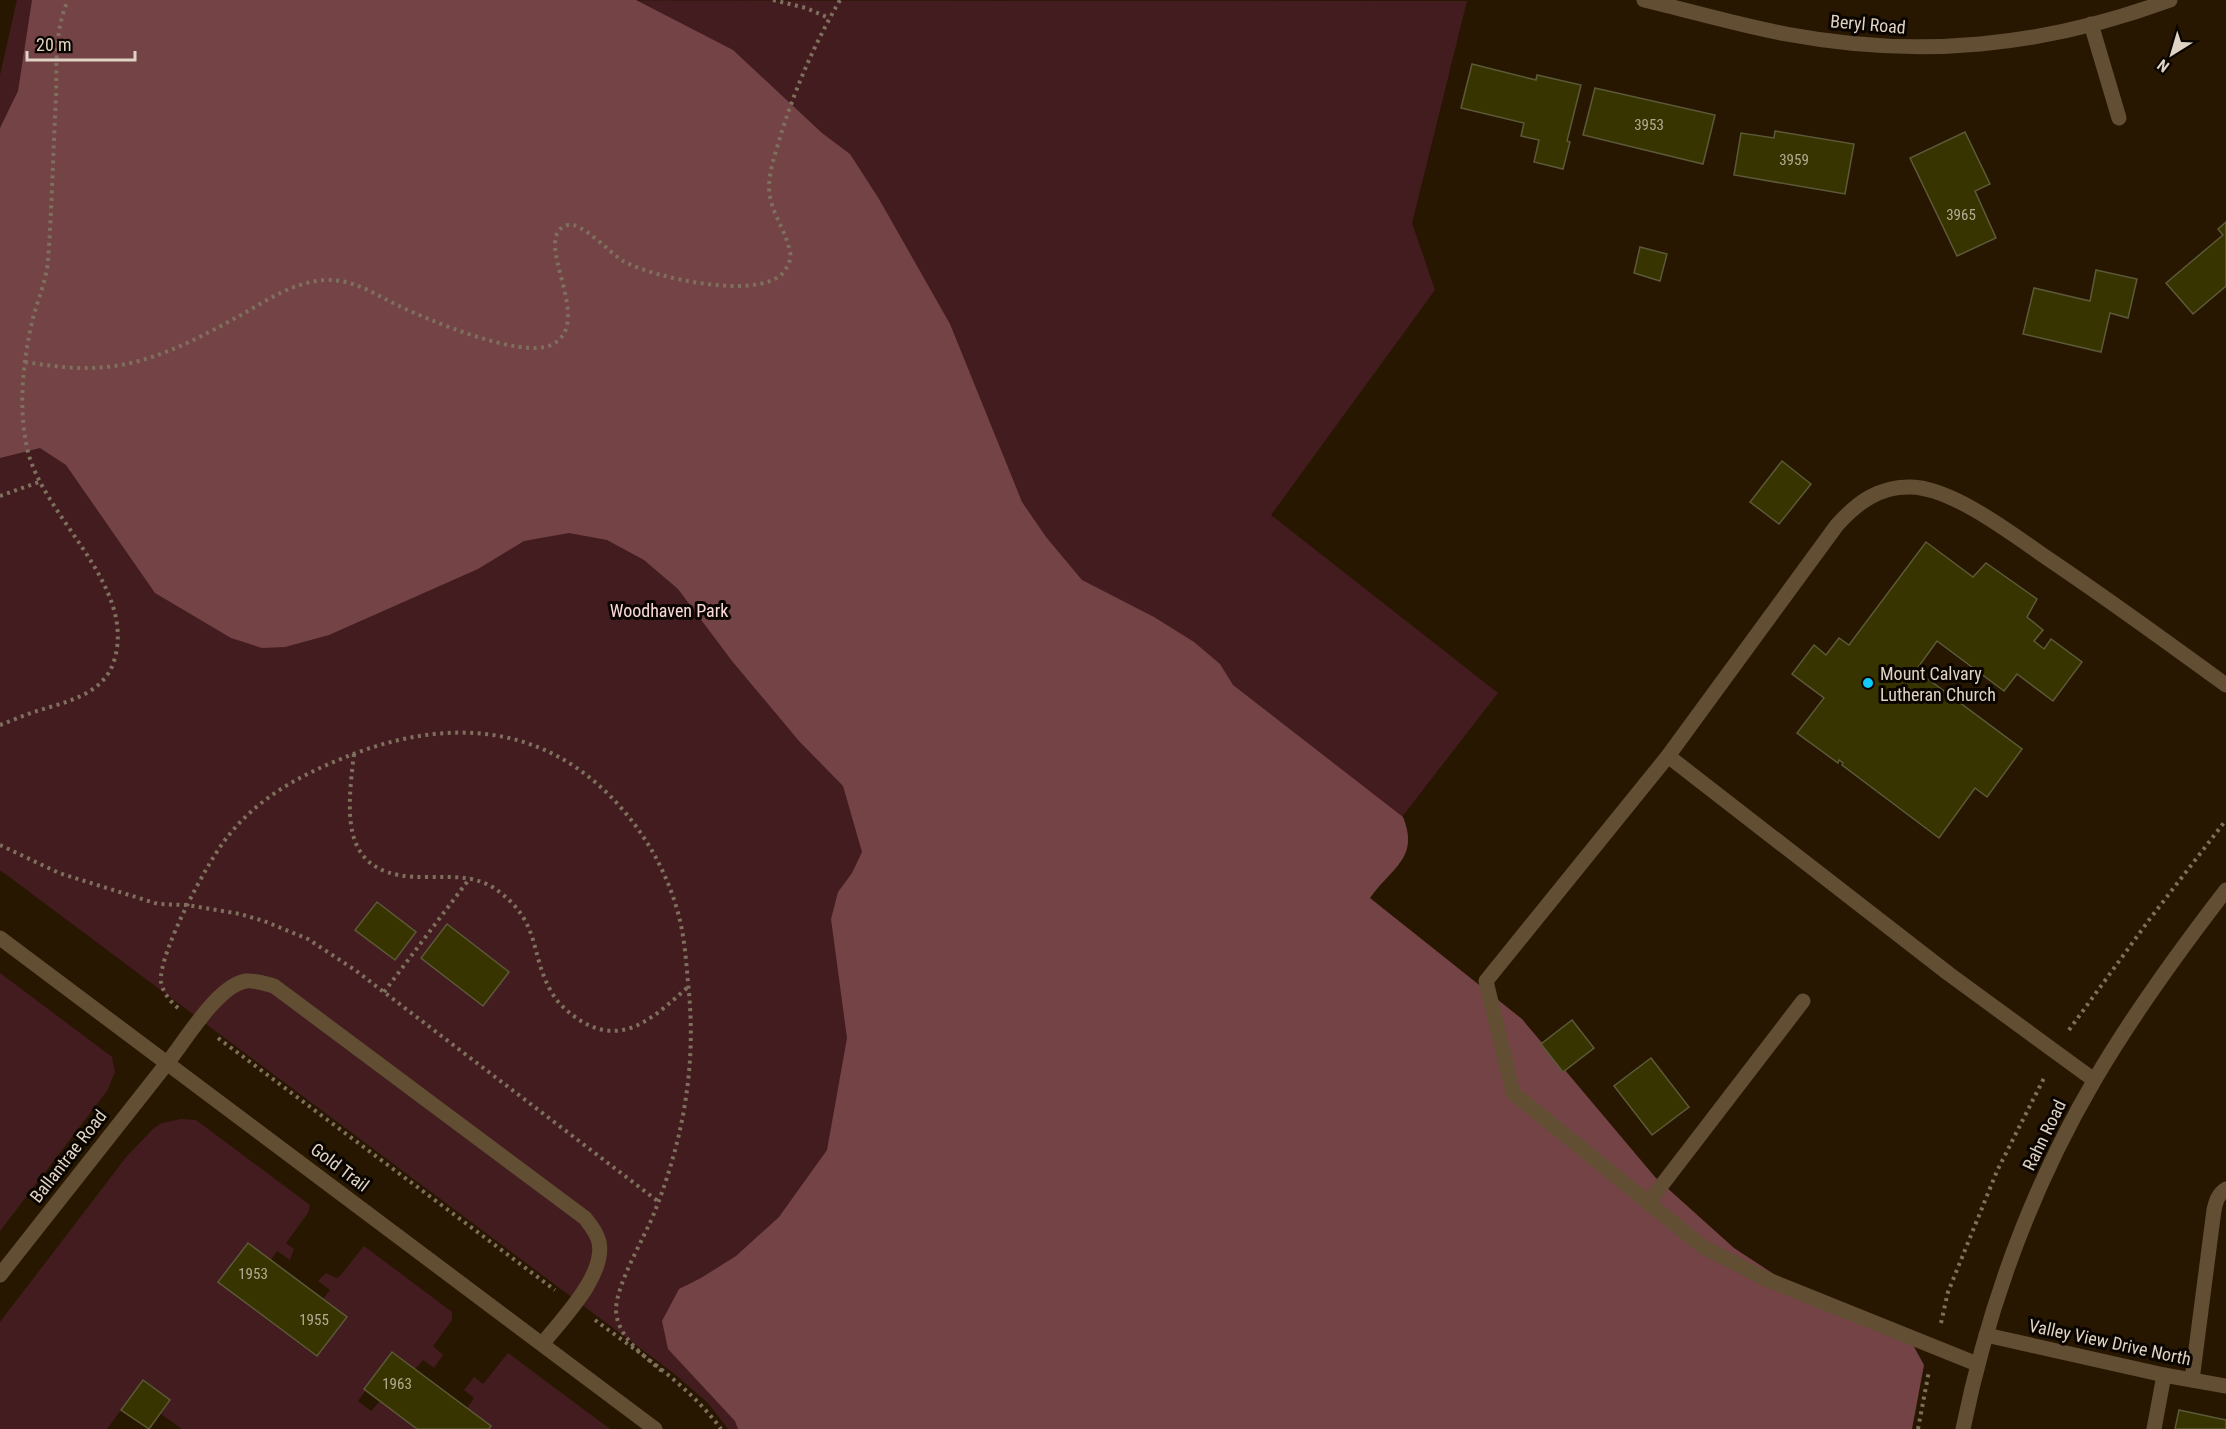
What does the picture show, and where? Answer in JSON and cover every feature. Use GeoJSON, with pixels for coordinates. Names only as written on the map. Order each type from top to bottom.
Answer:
{"type":"FeatureCollection","features":[{"type":"Feature","properties":{"kind":"street","name":"Beryl Road"},"geometry":{"type":"LineString","coordinates":[[1644,0],[1784,34],[1884,46],[1950,47],[2022,40],[2138,12],[2170,0]]}},
{"type":"Feature","properties":{"kind":"street"},"geometry":{"type":"LineString","coordinates":[[2091,24],[2119,118]]}},
{"type":"Feature","properties":{"kind":"street"},"geometry":{"type":"LineString","coordinates":[[1977,1364],[1766,1279],[1703,1247],[1513,1093],[1486,981],[1668,756],[1837,525],[1865,499],[1879,492],[1912,487],[1953,498],[2008,532],[2124,611],[2226,685]]}},
{"type":"Feature","properties":{"kind":"street"},"geometry":{"type":"LineString","coordinates":[[1668,756],[1941,968],[2094,1080]]}},
{"type":"Feature","properties":{"kind":"street","name":"Rahn Road"},"geometry":{"type":"LineString","coordinates":[[1963,1429],[1977,1364],[2008,1264],[2053,1159],[2094,1080],[2148,996],[2226,890]]}},
{"type":"Feature","properties":{"kind":"street","name":"Gold Trail"},"geometry":{"type":"LineString","coordinates":[[0,938],[655,1429]]}},
{"type":"Feature","properties":{"kind":"street","name":"Ballantrae Road"},"geometry":{"type":"LineString","coordinates":[[0,1275],[210,1008],[235,985],[247,981],[274,987],[585,1218],[595,1231],[600,1243],[595,1273],[543,1343]]}},
{"type":"Feature","properties":{"kind":"street"},"geometry":{"type":"LineString","coordinates":[[1648,1203],[1803,1001]]}},
{"type":"Feature","properties":{"kind":"street"},"geometry":{"type":"LineString","coordinates":[[2192,1380],[2214,1210],[2217,1199],[2226,1189]]}},
{"type":"Feature","properties":{"kind":"street","name":"Valley View Drive North"},"geometry":{"type":"LineString","coordinates":[[1986,1335],[2164,1375],[2226,1386]]}},
{"type":"Feature","properties":{"kind":"street"},"geometry":{"type":"LineString","coordinates":[[2154,1429],[2164,1375]]}},
{"type":"Feature","properties":{"kind":"path"},"geometry":{"type":"LineString","coordinates":[[0,725],[83,696],[103,680],[109,672],[117,647],[114,610],[106,590],[91,562],[39,482],[30,460],[24,430],[22,401],[25,362],[48,264],[57,40],[68,0]]}},
{"type":"Feature","properties":{"kind":"path"},"geometry":{"type":"LineString","coordinates":[[773,0],[806,8],[830,18]]}},
{"type":"Feature","properties":{"kind":"path"},"geometry":{"type":"LineString","coordinates":[[25,362],[44,365],[105,367],[136,361],[182,345],[275,295],[310,282],[327,280],[356,284],[407,309],[469,334],[509,345],[540,348],[551,345],[562,337],[567,329],[567,305],[556,257],[556,247],[561,229],[573,224],[586,231],[603,247],[625,262],[661,276],[728,285],[759,286],[770,282],[779,276],[790,260],[790,251],[773,209],[769,190],[770,173],[796,87],[840,0]]}},
{"type":"Feature","properties":{"kind":"path"},"geometry":{"type":"LineString","coordinates":[[0,496],[39,482]]}},
{"type":"Feature","properties":{"kind":"path"},"geometry":{"type":"LineString","coordinates":[[664,1373],[174,1005],[166,995],[161,981],[164,966],[187,905],[222,843],[253,809],[294,780],[354,754],[414,735],[450,733],[497,736],[522,741],[569,760],[606,790],[634,824],[659,863],[677,910],[683,936],[689,987],[692,1046],[685,1110],[672,1168],[649,1229],[623,1281],[616,1310],[618,1322],[624,1334],[636,1348],[664,1373],[695,1401],[721,1429]]}},
{"type":"Feature","properties":{"kind":"path"},"geometry":{"type":"LineString","coordinates":[[354,754],[349,816],[355,844],[363,855],[383,870],[397,876],[454,875],[470,878],[500,892],[524,916],[531,930],[539,961],[552,994],[570,1014],[594,1028],[620,1031],[649,1020],[689,987]]}},
{"type":"Feature","properties":{"kind":"path"},"geometry":{"type":"LineString","coordinates":[[1918,1429],[1922,1399],[1948,1292],[1988,1193],[2056,1052],[2096,992],[2226,820]]}},
{"type":"Feature","properties":{"kind":"path"},"geometry":{"type":"LineString","coordinates":[[0,845],[59,873],[158,903],[187,905],[240,914],[308,939],[384,992],[659,1202]]}},
{"type":"Feature","properties":{"kind":"path"},"geometry":{"type":"LineString","coordinates":[[384,992],[470,878]]}},
{"type":"Feature","properties":{"kind":"green space","name":"Woodhaven Park"},"geometry":{"type":"Polygon","coordinates":[[[17,0],[1467,1],[1412,223],[1435,290],[1271,515],[1498,693],[1346,889],[1629,1429],[728,1429],[708,1403],[672,1372],[0,870],[0,75],[17,0]]]}},
{"type":"Feature","properties":{"kind":"green space"},"geometry":{"type":"Polygon","coordinates":[[[0,973],[112,1057],[115,1072],[107,1091],[0,1231],[0,973]]]}},
{"type":"Feature","properties":{"kind":"green space"},"geometry":{"type":"Polygon","coordinates":[[[181,1119],[196,1120],[310,1205],[308,1213],[286,1243],[294,1249],[290,1260],[277,1251],[271,1260],[248,1243],[219,1282],[346,1317],[323,1299],[330,1290],[318,1281],[326,1273],[336,1278],[340,1276],[364,1246],[452,1312],[452,1320],[433,1346],[443,1355],[434,1368],[423,1360],[415,1369],[392,1352],[364,1389],[366,1390],[358,1401],[371,1411],[380,1401],[417,1429],[182,1429],[161,1414],[170,1400],[143,1380],[107,1429],[0,1429],[0,1322],[127,1156],[154,1128],[162,1123],[181,1119]]]}},
{"type":"Feature","properties":{"kind":"green space"},"geometry":{"type":"Polygon","coordinates":[[[508,1353],[610,1429],[489,1429],[491,1426],[467,1408],[474,1398],[464,1390],[474,1377],[483,1384],[508,1353]]]}},
{"type":"Feature","properties":{"kind":"shaded area"},"geometry":{"type":"Polygon","coordinates":[[[32,0],[636,0],[733,50],[822,133],[850,154],[879,199],[950,324],[1022,502],[1046,537],[1082,580],[1154,617],[1194,642],[1220,664],[1233,685],[1403,817],[1408,843],[1406,853],[1370,898],[1522,1019],[1655,1177],[1734,1248],[1789,1284],[1912,1343],[1924,1365],[1912,1429],[738,1429],[735,1421],[668,1349],[662,1321],[679,1289],[736,1256],[779,1217],[827,1150],[847,1038],[831,919],[838,892],[852,873],[862,852],[843,786],[799,741],[732,661],[678,589],[644,560],[607,540],[569,533],[524,541],[478,569],[329,635],[285,647],[262,648],[231,638],[155,593],[66,465],[40,448],[0,458],[0,128],[18,91],[32,0]]]}},
{"type":"Feature","properties":{"kind":"building"},"geometry":{"type":"Polygon","coordinates":[[[1472,64],[1536,80],[1537,75],[1581,85],[1567,141],[1570,142],[1563,169],[1534,162],[1539,140],[1521,136],[1524,123],[1461,108],[1472,64]]]}},
{"type":"Feature","properties":{"kind":"building"},"geometry":{"type":"Polygon","coordinates":[[[1595,88],[1715,115],[1703,164],[1583,135],[1595,88]]]}},
{"type":"Feature","properties":{"kind":"building"},"geometry":{"type":"Polygon","coordinates":[[[1775,131],[1854,144],[1845,194],[1734,175],[1741,133],[1774,138],[1775,131]]]}},
{"type":"Feature","properties":{"kind":"building"},"geometry":{"type":"Polygon","coordinates":[[[1965,132],[1990,184],[1975,191],[1996,238],[1957,256],[1910,158],[1965,132]]]}},
{"type":"Feature","properties":{"kind":"building"},"geometry":{"type":"Polygon","coordinates":[[[2226,222],[2226,286],[2193,314],[2166,283],[2223,235],[2218,229],[2226,222]]]}},
{"type":"Feature","properties":{"kind":"building"},"geometry":{"type":"Polygon","coordinates":[[[1640,247],[1667,254],[1660,281],[1634,273],[1640,247]]]}},
{"type":"Feature","properties":{"kind":"building"},"geometry":{"type":"Polygon","coordinates":[[[2096,270],[2137,279],[2128,318],[2110,313],[2101,352],[2023,334],[2034,288],[2090,301],[2096,270]]]}},
{"type":"Feature","properties":{"kind":"building"},"geometry":{"type":"Polygon","coordinates":[[[1782,461],[1811,484],[1779,524],[1750,502],[1782,461]]]}},
{"type":"Feature","properties":{"kind":"building","name":"Mount Calvary Lutheran Church"},"geometry":{"type":"Polygon","coordinates":[[[1926,542],[1973,577],[1986,563],[2037,599],[2027,617],[2043,630],[2034,641],[2044,649],[2051,639],[2082,662],[2053,701],[2017,674],[2004,691],[1937,641],[1916,670],[2022,749],[1987,797],[1975,788],[1939,838],[1842,765],[1843,763],[1839,760],[1838,763],[1797,733],[1824,698],[1792,674],[1814,645],[1826,655],[1839,638],[1849,645],[1926,542]]]}},
{"type":"Feature","properties":{"kind":"building"},"geometry":{"type":"Polygon","coordinates":[[[377,902],[416,932],[395,960],[355,930],[377,902]]]}},
{"type":"Feature","properties":{"kind":"building"},"geometry":{"type":"Polygon","coordinates":[[[447,924],[509,972],[483,1006],[421,958],[447,924]]]}},
{"type":"Feature","properties":{"kind":"building"},"geometry":{"type":"Polygon","coordinates":[[[1572,1020],[1594,1048],[1563,1072],[1541,1044],[1572,1020]]]}},
{"type":"Feature","properties":{"kind":"building"},"geometry":{"type":"Polygon","coordinates":[[[1651,1058],[1689,1107],[1652,1135],[1614,1086],[1651,1058]]]}},
{"type":"Feature","properties":{"kind":"building"},"geometry":{"type":"Polygon","coordinates":[[[248,1243],[347,1317],[317,1356],[218,1282],[248,1243]]]}},
{"type":"Feature","properties":{"kind":"building"},"geometry":{"type":"Polygon","coordinates":[[[392,1352],[491,1426],[489,1429],[417,1429],[364,1389],[392,1352]]]}},
{"type":"Feature","properties":{"kind":"building"},"geometry":{"type":"Polygon","coordinates":[[[143,1380],[170,1400],[149,1429],[121,1410],[143,1380]]]}},
{"type":"Feature","properties":{"kind":"building"},"geometry":{"type":"Polygon","coordinates":[[[2179,1410],[2226,1420],[2226,1429],[2175,1429],[2179,1410]]]}},
{"type":"Feature","properties":{"kind":"place","name":"Mount Calvary Lutheran Church"},"geometry":{"type":"Point","coordinates":[1868,683]}}]}
